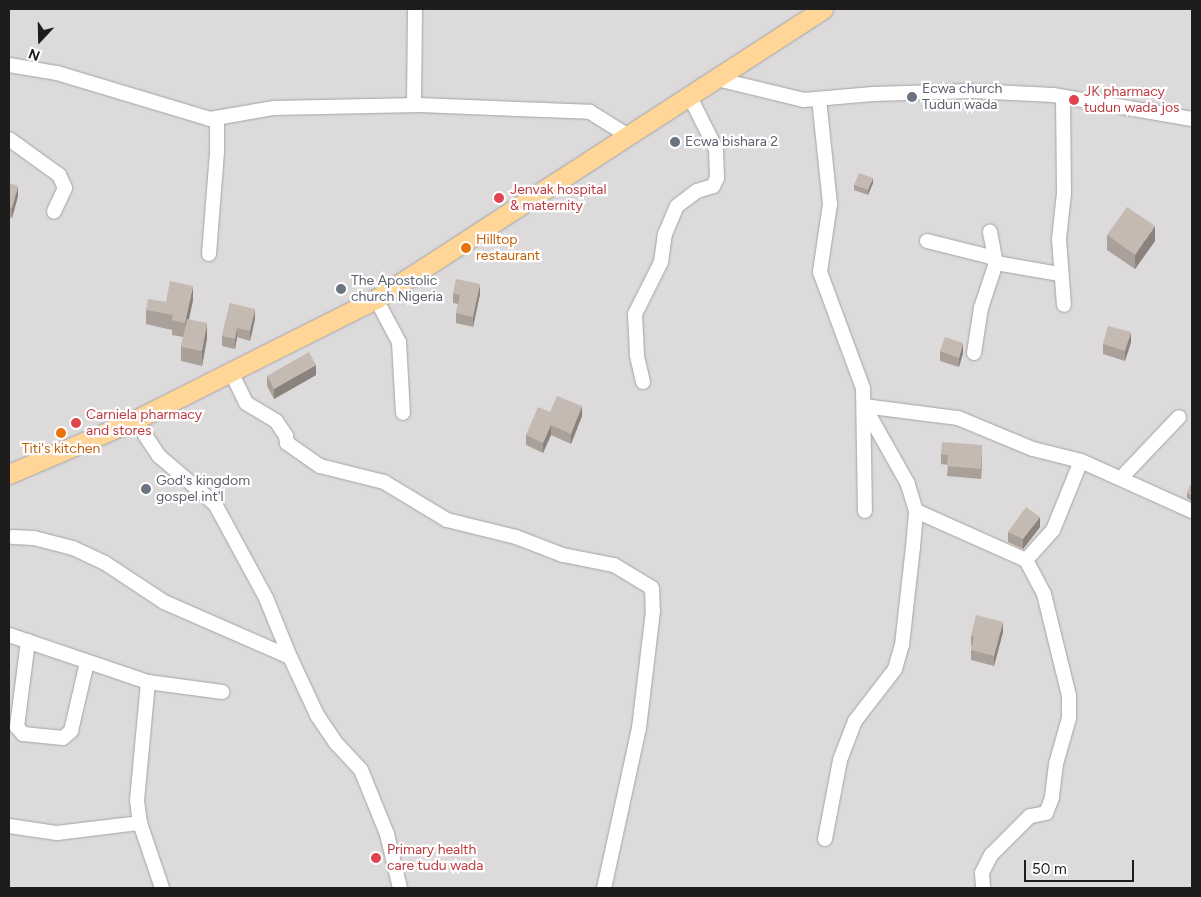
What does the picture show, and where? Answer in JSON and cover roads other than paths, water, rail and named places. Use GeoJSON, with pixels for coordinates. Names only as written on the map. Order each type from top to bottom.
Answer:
{"type":"FeatureCollection","features":[{"type":"Feature","properties":{"kind":"main road"},"geometry":{"type":"LineString","coordinates":[[9,474],[135,420],[232,374],[376,299],[630,137],[823,9]]}},
{"type":"Feature","properties":{"kind":"street"},"geometry":{"type":"LineString","coordinates":[[414,105],[415,9]]}},
{"type":"Feature","properties":{"kind":"street"},"geometry":{"type":"LineString","coordinates":[[9,65],[57,73],[210,119],[274,108],[414,105],[590,112],[630,137]]}},
{"type":"Feature","properties":{"kind":"street"},"geometry":{"type":"LineString","coordinates":[[717,79],[804,100],[873,94],[972,91],[1063,96],[1192,119]]}},
{"type":"Feature","properties":{"kind":"street"},"geometry":{"type":"LineString","coordinates":[[1063,96],[1060,274],[1064,305]]}},
{"type":"Feature","properties":{"kind":"street"},"geometry":{"type":"LineString","coordinates":[[643,382],[637,355],[635,314],[661,262],[665,234],[677,206],[697,191],[713,186],[717,178],[716,149],[690,97]]}},
{"type":"Feature","properties":{"kind":"street"},"geometry":{"type":"LineString","coordinates":[[819,99],[830,204],[820,272],[862,388],[864,406],[865,511]]}},
{"type":"Feature","properties":{"kind":"street"},"geometry":{"type":"LineString","coordinates":[[209,254],[218,152],[217,118]]}},
{"type":"Feature","properties":{"kind":"street"},"geometry":{"type":"LineString","coordinates":[[9,139],[59,174],[65,188],[54,212]]}},
{"type":"Feature","properties":{"kind":"street"},"geometry":{"type":"LineString","coordinates":[[974,353],[981,308],[996,263],[990,232]]}},
{"type":"Feature","properties":{"kind":"street"},"geometry":{"type":"LineString","coordinates":[[927,241],[991,257],[996,263],[1060,274]]}},
{"type":"Feature","properties":{"kind":"street"},"geometry":{"type":"LineString","coordinates":[[376,299],[400,342],[403,413]]}},
{"type":"Feature","properties":{"kind":"street"},"geometry":{"type":"LineString","coordinates":[[232,374],[246,403],[276,422],[287,443],[320,466],[384,482],[447,520],[516,537],[563,555],[614,565],[652,588],[653,611],[638,728],[604,888]]}},
{"type":"Feature","properties":{"kind":"street"},"geometry":{"type":"LineString","coordinates":[[864,406],[958,418],[1033,449],[1081,461],[1192,511]]}},
{"type":"Feature","properties":{"kind":"street"},"geometry":{"type":"LineString","coordinates":[[826,838],[840,760],[855,721],[895,669],[902,645],[916,511],[908,484],[864,406]]}},
{"type":"Feature","properties":{"kind":"street"},"geometry":{"type":"LineString","coordinates":[[1121,478],[1179,418]]}},
{"type":"Feature","properties":{"kind":"street"},"geometry":{"type":"LineString","coordinates":[[135,420],[159,456],[214,504],[266,598],[290,657],[317,715],[335,742],[361,770],[387,834],[400,888]]}},
{"type":"Feature","properties":{"kind":"street"},"geometry":{"type":"LineString","coordinates":[[1026,560],[1053,530],[1081,461]]}},
{"type":"Feature","properties":{"kind":"street"},"geometry":{"type":"LineString","coordinates":[[916,511],[1026,560],[1044,594],[1069,696],[1068,718],[1056,764],[1052,798],[1046,813],[1030,816],[991,855],[982,873],[983,888]]}},
{"type":"Feature","properties":{"kind":"street"},"geometry":{"type":"LineString","coordinates":[[13,538],[34,538],[73,548],[105,563],[164,602],[290,657]]}},
{"type":"Feature","properties":{"kind":"street"},"geometry":{"type":"LineString","coordinates":[[9,635],[148,682],[222,692]]}},
{"type":"Feature","properties":{"kind":"street"},"geometry":{"type":"LineString","coordinates":[[28,641],[17,727],[23,734],[62,738],[71,731],[87,662]]}},
{"type":"Feature","properties":{"kind":"street"},"geometry":{"type":"LineString","coordinates":[[148,682],[137,800],[140,823],[162,888]]}},
{"type":"Feature","properties":{"kind":"street"},"geometry":{"type":"LineString","coordinates":[[9,826],[57,833],[140,823]]}},
{"type":"Feature","properties":{"kind":"place","name":"Ecwa church Tudun wada"},"geometry":{"type":"Point","coordinates":[912,97]}},
{"type":"Feature","properties":{"kind":"place","name":"JK pharmacy tudun wada jos"},"geometry":{"type":"Point","coordinates":[1074,100]}},
{"type":"Feature","properties":{"kind":"place","name":"Ecwa bishara 2"},"geometry":{"type":"Point","coordinates":[675,142]}},
{"type":"Feature","properties":{"kind":"place","name":"Jenvak hospital & maternity"},"geometry":{"type":"Point","coordinates":[499,198]}},
{"type":"Feature","properties":{"kind":"place","name":"Hilltop restaurant"},"geometry":{"type":"Point","coordinates":[466,248]}},
{"type":"Feature","properties":{"kind":"place","name":"The Apostolic church Nigeria"},"geometry":{"type":"Point","coordinates":[341,289]}},
{"type":"Feature","properties":{"kind":"place","name":"Carniela pharmacy and stores"},"geometry":{"type":"Point","coordinates":[76,423]}},
{"type":"Feature","properties":{"kind":"place","name":"Titi's kitchen"},"geometry":{"type":"Point","coordinates":[61,433]}},
{"type":"Feature","properties":{"kind":"place","name":"God's kingdom gospel int'l"},"geometry":{"type":"Point","coordinates":[146,489]}},
{"type":"Feature","properties":{"kind":"place","name":"Primary health care tudu wada"},"geometry":{"type":"Point","coordinates":[376,858]}}]}
